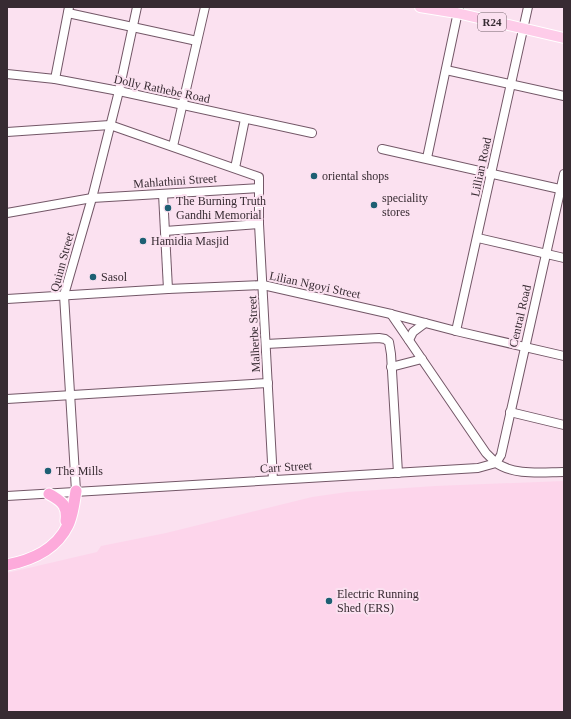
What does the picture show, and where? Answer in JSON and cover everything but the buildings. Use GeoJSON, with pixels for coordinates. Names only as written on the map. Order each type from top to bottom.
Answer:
{"type":"FeatureCollection","features":[{"type":"Feature","properties":{"kind":"highway"},"geometry":{"type":"LineString","coordinates":[[7,565],[29,560],[44,553],[55,542],[65,530],[70,519],[76,491]]}},
{"type":"Feature","properties":{"kind":"highway"},"geometry":{"type":"LineString","coordinates":[[49,494],[58,499],[65,507],[67,514],[65,530]]}},
{"type":"Feature","properties":{"kind":"main road","name":"R24"},"geometry":{"type":"LineString","coordinates":[[420,7],[458,10],[523,29],[564,38]]}},
{"type":"Feature","properties":{"kind":"street","name":"Quinn Street"},"geometry":{"type":"LineString","coordinates":[[76,491],[64,295],[92,198],[119,91],[137,7]]}},
{"type":"Feature","properties":{"kind":"street"},"geometry":{"type":"LineString","coordinates":[[173,146],[205,7]]}},
{"type":"Feature","properties":{"kind":"street","name":"Lillian Road"},"geometry":{"type":"LineString","coordinates":[[456,331],[478,238],[528,7]]}},
{"type":"Feature","properties":{"kind":"street"},"geometry":{"type":"LineString","coordinates":[[55,79],[69,10],[133,27],[197,41]]}},
{"type":"Feature","properties":{"kind":"street"},"geometry":{"type":"LineString","coordinates":[[427,158],[458,10]]}},
{"type":"Feature","properties":{"kind":"street"},"geometry":{"type":"LineString","coordinates":[[446,70],[564,96]]}},
{"type":"Feature","properties":{"kind":"street","name":"Dolly Rathebe Road"},"geometry":{"type":"LineString","coordinates":[[7,74],[55,79],[119,91],[312,133]]}},
{"type":"Feature","properties":{"kind":"street"},"geometry":{"type":"LineString","coordinates":[[235,168],[245,119]]}},
{"type":"Feature","properties":{"kind":"street"},"geometry":{"type":"LineString","coordinates":[[7,132],[110,125],[259,177],[259,188]]}},
{"type":"Feature","properties":{"kind":"street"},"geometry":{"type":"LineString","coordinates":[[382,149],[427,158],[562,190]]}},
{"type":"Feature","properties":{"kind":"street","name":"Central Road"},"geometry":{"type":"LineString","coordinates":[[496,463],[501,455],[546,253],[562,190],[564,174]]}},
{"type":"Feature","properties":{"kind":"street","name":"Mahlathini Street"},"geometry":{"type":"LineString","coordinates":[[7,213],[92,198],[259,188]]}},
{"type":"Feature","properties":{"kind":"street","name":"Malherbe Street"},"geometry":{"type":"LineString","coordinates":[[259,188],[259,224],[273,480]]}},
{"type":"Feature","properties":{"kind":"street"},"geometry":{"type":"LineString","coordinates":[[163,194],[168,289]]}},
{"type":"Feature","properties":{"kind":"street"},"geometry":{"type":"LineString","coordinates":[[165,231],[259,224]]}},
{"type":"Feature","properties":{"kind":"street"},"geometry":{"type":"LineString","coordinates":[[478,238],[564,258]]}},
{"type":"Feature","properties":{"kind":"street","name":"Lilian Ngoyi Street"},"geometry":{"type":"LineString","coordinates":[[7,299],[263,285],[564,356]]}},
{"type":"Feature","properties":{"kind":"street"},"geometry":{"type":"LineString","coordinates":[[391,314],[486,453],[496,463],[514,470],[564,472]]}},
{"type":"Feature","properties":{"kind":"street"},"geometry":{"type":"LineString","coordinates":[[409,340],[416,329],[425,323]]}},
{"type":"Feature","properties":{"kind":"street"},"geometry":{"type":"LineString","coordinates":[[266,344],[385,339],[390,344],[398,470]]}},
{"type":"Feature","properties":{"kind":"street"},"geometry":{"type":"LineString","coordinates":[[391,367],[422,359]]}},
{"type":"Feature","properties":{"kind":"street"},"geometry":{"type":"LineString","coordinates":[[7,399],[268,383]]}},
{"type":"Feature","properties":{"kind":"street"},"geometry":{"type":"LineString","coordinates":[[510,412],[564,424]]}},
{"type":"Feature","properties":{"kind":"street","name":"Carr Street"},"geometry":{"type":"LineString","coordinates":[[7,496],[273,480],[398,470],[478,468],[496,463]]}},
{"type":"Feature","properties":{"kind":"shaded area"},"geometry":{"type":"Polygon","coordinates":[[[564,481],[564,712],[7,712],[7,573],[97,552],[101,546],[166,533],[312,497],[347,492],[435,486],[564,481]]]}},
{"type":"Feature","properties":{"kind":"place","name":"oriental shops"},"geometry":{"type":"Point","coordinates":[314,176]}},
{"type":"Feature","properties":{"kind":"place","name":"speciality stores"},"geometry":{"type":"Point","coordinates":[374,205]}},
{"type":"Feature","properties":{"kind":"place","name":"The Burning Truth Gandhi Memorial"},"geometry":{"type":"Point","coordinates":[168,208]}},
{"type":"Feature","properties":{"kind":"place","name":"Hamidia Masjid"},"geometry":{"type":"Point","coordinates":[143,241]}},
{"type":"Feature","properties":{"kind":"place","name":"Sasol"},"geometry":{"type":"Point","coordinates":[93,277]}},
{"type":"Feature","properties":{"kind":"place","name":"The Mills"},"geometry":{"type":"Point","coordinates":[48,471]}},
{"type":"Feature","properties":{"kind":"place","name":"Electric Running Shed (ERS)"},"geometry":{"type":"Point","coordinates":[329,601]}}]}
